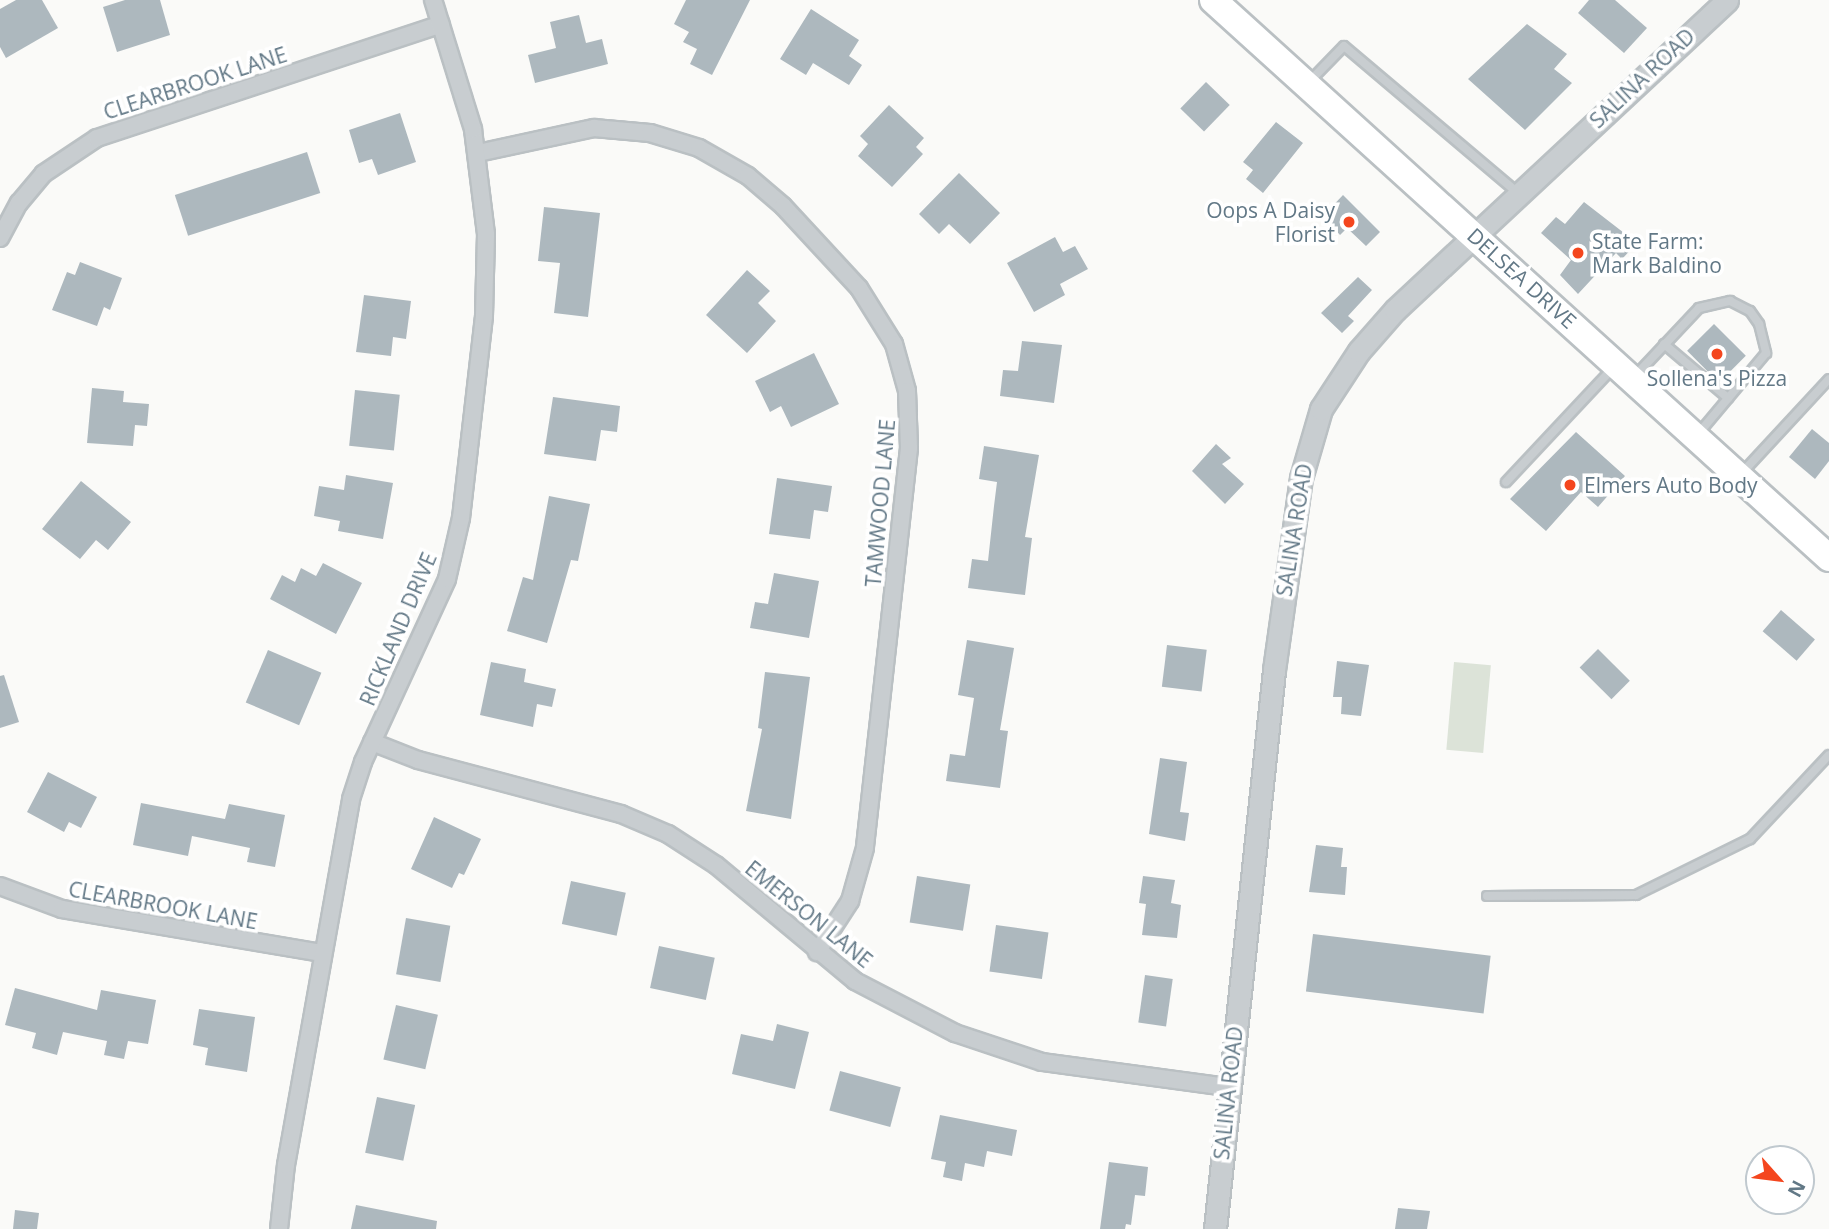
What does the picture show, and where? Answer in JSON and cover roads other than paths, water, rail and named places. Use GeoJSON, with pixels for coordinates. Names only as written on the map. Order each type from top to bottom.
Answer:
{"type":"FeatureCollection","features":[{"type":"Feature","properties":{"kind":"main road","name":"DELSEA DRIVE"},"geometry":{"type":"LineString","coordinates":[[1213,0],[1829,558]]}},
{"type":"Feature","properties":{"kind":"street","name":"RICKLAND DRIVE"},"geometry":{"type":"LineString","coordinates":[[279,1229],[322,953],[348,811],[372,742],[447,579],[458,540],[486,288],[485,215],[478,153],[433,0]]}},
{"type":"Feature","properties":{"kind":"street","name":"SALINA ROAD"},"geometry":{"type":"LineString","coordinates":[[1215,1229],[1274,670],[1310,439],[1332,390],[1359,351],[1473,233],[1727,0]]}},
{"type":"Feature","properties":{"kind":"street","name":"CLEARBROOK LANE"},"geometry":{"type":"LineString","coordinates":[[0,238],[19,203],[43,174],[97,138],[441,24]]}},
{"type":"Feature","properties":{"kind":"street","name":"TAMWOOD LANE"},"geometry":{"type":"LineString","coordinates":[[478,153],[556,133],[601,128],[650,133],[699,148],[748,176],[783,206],[870,300],[894,344],[907,391],[909,448],[865,848],[850,901],[817,952]]}},
{"type":"Feature","properties":{"kind":"street","name":"EMERSON LANE"},"geometry":{"type":"LineString","coordinates":[[372,742],[418,760],[621,814],[668,834],[716,865],[817,952],[908,1012],[1002,1051],[1102,1073],[1228,1087]]}},
{"type":"Feature","properties":{"kind":"street","name":"CLEARBROOK LANE"},"geometry":{"type":"LineString","coordinates":[[0,886],[62,909],[322,953]]}},
{"type":"Feature","properties":{"kind":"lane"},"geometry":{"type":"LineString","coordinates":[[1307,84],[1343,46],[1517,192]]}},
{"type":"Feature","properties":{"kind":"lane"},"geometry":{"type":"LineString","coordinates":[[1506,482],[1625,372],[1664,344],[1699,309],[1730,301],[1750,311],[1759,324],[1766,353],[1696,436]]}},
{"type":"Feature","properties":{"kind":"lane"},"geometry":{"type":"LineString","coordinates":[[1664,344],[1728,398]]}},
{"type":"Feature","properties":{"kind":"lane"},"geometry":{"type":"LineString","coordinates":[[1739,476],[1829,379]]}},
{"type":"Feature","properties":{"kind":"lane"},"geometry":{"type":"LineString","coordinates":[[1487,896],[1636,895],[1750,839],[1829,755]]}},
{"type":"Feature","properties":{"kind":"place","name":"Oops A Daisy Florist"},"geometry":{"type":"Point","coordinates":[1349,222]}},
{"type":"Feature","properties":{"kind":"place","name":"State Farm: Mark Baldino"},"geometry":{"type":"Point","coordinates":[1578,253]}},
{"type":"Feature","properties":{"kind":"place","name":"Sollena's Pizza"},"geometry":{"type":"Point","coordinates":[1717,354]}},
{"type":"Feature","properties":{"kind":"place","name":"Elmers Auto Body"},"geometry":{"type":"Point","coordinates":[1570,485]}}]}
